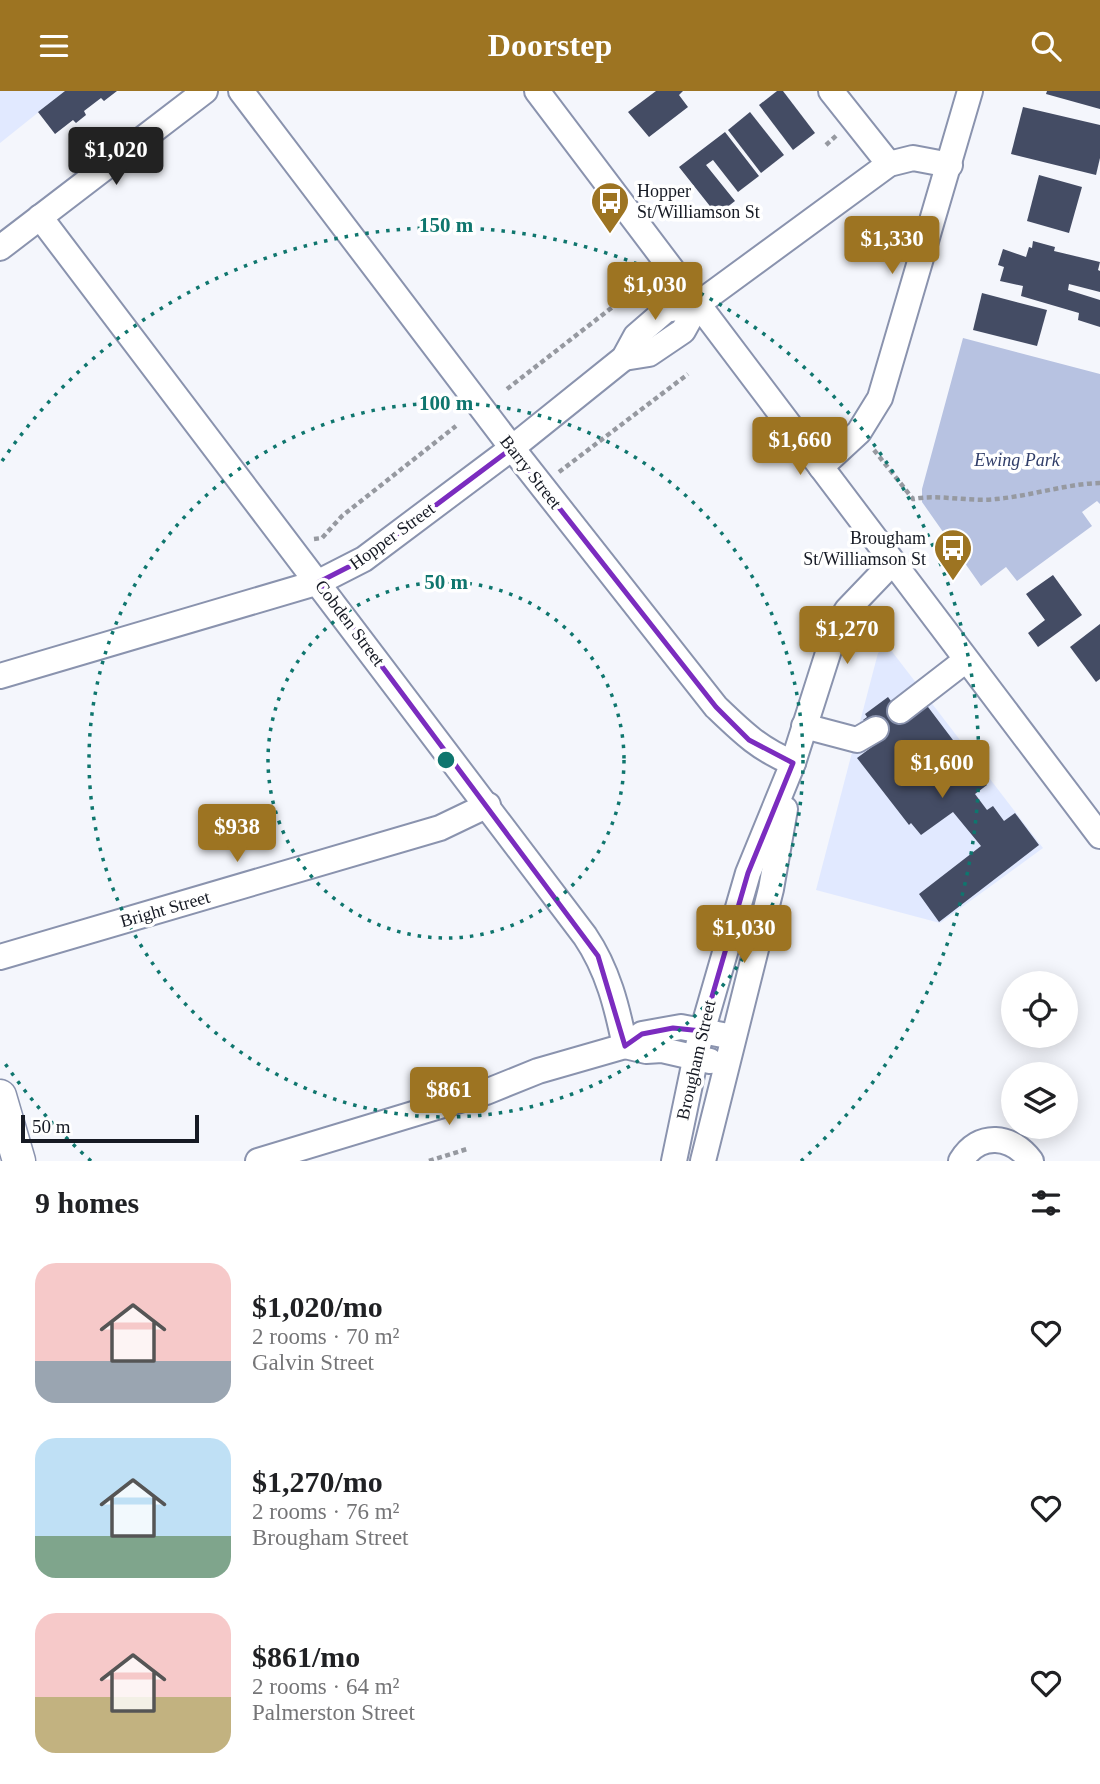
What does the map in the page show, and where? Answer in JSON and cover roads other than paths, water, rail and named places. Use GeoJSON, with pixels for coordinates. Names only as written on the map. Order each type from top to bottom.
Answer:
{"type":"FeatureCollection","features":[{"type":"Feature","properties":{"kind":"main road"},"geometry":{"type":"LineString","coordinates":[[0,1096],[19,1161]]}},
{"type":"Feature","properties":{"kind":"street"},"geometry":{"type":"LineString","coordinates":[[0,248],[205,91]]}},
{"type":"Feature","properties":{"kind":"street","name":"Barry Street"},"geometry":{"type":"LineString","coordinates":[[241,91],[512,448],[716,707],[762,749],[793,763]]}},
{"type":"Feature","properties":{"kind":"street"},"geometry":{"type":"LineString","coordinates":[[537,91],[1100,836]]}},
{"type":"Feature","properties":{"kind":"street"},"geometry":{"type":"LineString","coordinates":[[831,91],[889,165]]}},
{"type":"Feature","properties":{"kind":"street"},"geometry":{"type":"LineString","coordinates":[[821,467],[859,432],[880,398],[970,91]]}},
{"type":"Feature","properties":{"kind":"street","name":"Hopper Street"},"geometry":{"type":"LineString","coordinates":[[0,677],[319,582],[364,559],[512,448],[624,358],[636,336],[667,310],[698,304],[889,165],[913,158],[950,165]]}},
{"type":"Feature","properties":{"kind":"street","name":"Cobden Street"},"geometry":{"type":"LineString","coordinates":[[40,217],[319,582],[598,956],[609,982],[625,1047]]}},
{"type":"Feature","properties":{"kind":"street","name":"Brougham Street"},"geometry":{"type":"LineString","coordinates":[[674,1161],[695,1058],[748,873],[793,763],[836,628],[847,610],[892,563]]}},
{"type":"Feature","properties":{"kind":"street"},"geometry":{"type":"LineString","coordinates":[[900,711],[966,660]]}},
{"type":"Feature","properties":{"kind":"street"},"geometry":{"type":"LineString","coordinates":[[804,726],[858,740],[876,729]]}},
{"type":"Feature","properties":{"kind":"street","name":"Brougham Street"},"geometry":{"type":"LineString","coordinates":[[703,1161],[771,889],[793,763]]}},
{"type":"Feature","properties":{"kind":"street","name":"Bright Street"},"geometry":{"type":"LineString","coordinates":[[0,957],[440,828],[488,806]]}},
{"type":"Feature","properties":{"kind":"street"},"geometry":{"type":"LineString","coordinates":[[271,1159],[486,1091],[538,1071],[625,1047],[642,1034],[673,1028],[733,1037]]}},
{"type":"Feature","properties":{"kind":"street"},"geometry":{"type":"LineString","coordinates":[[625,1047],[662,1051],[726,1064]]}},
{"type":"Feature","properties":{"kind":"street"},"geometry":{"type":"LineString","coordinates":[[961,1161],[966,1153],[981,1142],[992,1139],[1010,1142],[1031,1161]]}},
{"type":"Feature","properties":{"kind":"place","name":"Hopper St/Williamson St"},"geometry":{"type":"Point","coordinates":[610,235]}},
{"type":"Feature","properties":{"kind":"place","name":"Brougham St/Williamson St"},"geometry":{"type":"Point","coordinates":[953,582]}},
{"type":"Feature","properties":{"kind":"park label","name":"Ewing Park"},"geometry":{"type":"Point","coordinates":[1017,460]}}]}
